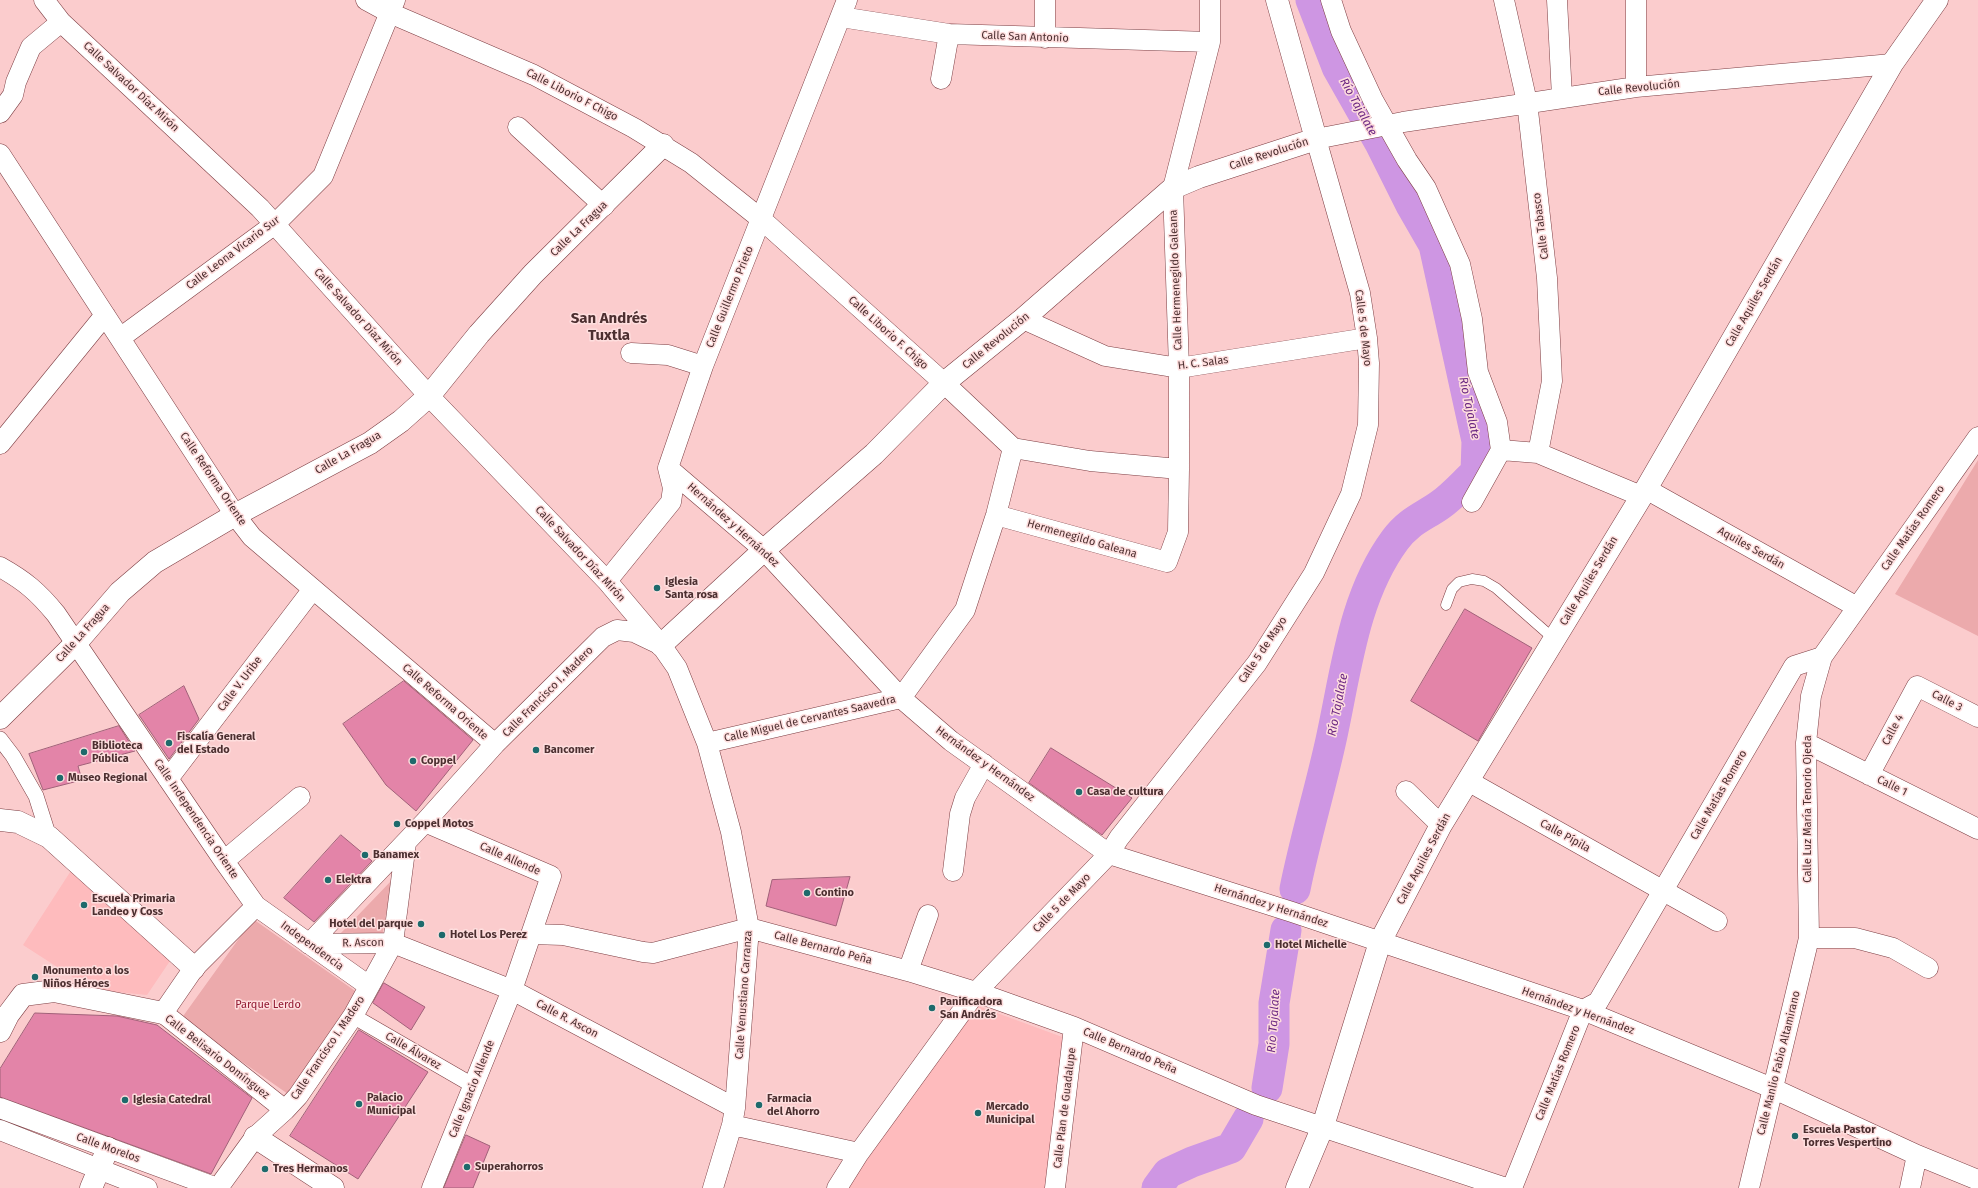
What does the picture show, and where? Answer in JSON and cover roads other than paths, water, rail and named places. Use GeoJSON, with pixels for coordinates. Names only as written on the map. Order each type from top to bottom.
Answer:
{"type":"FeatureCollection","features":[{"type":"Feature","properties":{"kind":"street","name":"Calle Salvador Díaz Mirón"},"geometry":{"type":"LineString","coordinates":[[44,0],[62,22],[275,224],[429,396],[606,581],[661,645]]}},
{"type":"Feature","properties":{"kind":"street","name":"Calle Liborio F Chigo"},"geometry":{"type":"LineString","coordinates":[[366,0],[393,6],[534,75],[614,117],[663,145],[691,164],[761,219]]}},
{"type":"Feature","properties":{"kind":"street"},"geometry":{"type":"LineString","coordinates":[[1045,0],[1045,38]]}},
{"type":"Feature","properties":{"kind":"street","name":"Calle Hermenegildo Galeana"},"geometry":{"type":"LineString","coordinates":[[1167,562],[1178,532],[1179,368],[1173,188],[1210,42],[1210,0]]}},
{"type":"Feature","properties":{"kind":"street","name":"Calle 5 de Mayo"},"geometry":{"type":"LineString","coordinates":[[837,1188],[859,1152],[976,992],[1109,854],[1119,838],[1257,663],[1314,573],[1350,494],[1368,425],[1369,363],[1367,338],[1360,294],[1277,0]]}},
{"type":"Feature","properties":{"kind":"street"},"geometry":{"type":"LineString","coordinates":[[1330,0],[1341,32],[1385,125],[1426,188],[1460,264],[1472,319],[1478,372],[1498,422],[1501,450],[1472,502]]}},
{"type":"Feature","properties":{"kind":"street","name":"Calle Tabasco"},"geometry":{"type":"LineString","coordinates":[[1504,0],[1527,102],[1547,278],[1552,381],[1538,453]]}},
{"type":"Feature","properties":{"kind":"street"},"geometry":{"type":"LineString","coordinates":[[1557,0],[1562,97]]}},
{"type":"Feature","properties":{"kind":"street"},"geometry":{"type":"LineString","coordinates":[[1636,0],[1636,87]]}},
{"type":"Feature","properties":{"kind":"street","name":"Calle Aquiles Serdán"},"geometry":{"type":"LineString","coordinates":[[1297,1188],[1323,1126],[1380,942],[1442,825],[1643,493],[1892,64],[1937,0]]}},
{"type":"Feature","properties":{"kind":"street","name":"Calle Leona Vicario Sur"},"geometry":{"type":"LineString","coordinates":[[120,338],[275,224],[323,176],[393,6]]}},
{"type":"Feature","properties":{"kind":"street","name":"Calle San Antonio"},"geometry":{"type":"LineString","coordinates":[[844,9],[949,34],[1210,42]]}},
{"type":"Feature","properties":{"kind":"street","name":"Calle Guillermo Prieto"},"geometry":{"type":"LineString","coordinates":[[668,468],[703,366],[844,9]]}},
{"type":"Feature","properties":{"kind":"street"},"geometry":{"type":"LineString","coordinates":[[0,113],[13,95],[16,82],[32,47],[62,22]]}},
{"type":"Feature","properties":{"kind":"street"},"geometry":{"type":"LineString","coordinates":[[941,79],[949,34]]}},
{"type":"Feature","properties":{"kind":"street","name":"Calle Revolución"},"geometry":{"type":"LineString","coordinates":[[661,645],[764,550],[874,454],[944,383],[1023,319],[1173,188],[1198,177],[1316,139],[1360,132],[1385,125],[1527,102],[1636,87],[1892,64]]}},
{"type":"Feature","properties":{"kind":"street"},"geometry":{"type":"LineString","coordinates":[[518,127],[604,206]]}},
{"type":"Feature","properties":{"kind":"street","name":"Calle La Fragua"},"geometry":{"type":"LineString","coordinates":[[0,718],[76,642],[120,592],[155,562],[235,515],[370,443],[401,421],[429,396],[479,334],[533,274],[604,206],[663,145]]}},
{"type":"Feature","properties":{"kind":"street","name":"Calle Reforma Oriente"},"geometry":{"type":"LineString","coordinates":[[0,154],[235,515],[252,537],[495,744]]}},
{"type":"Feature","properties":{"kind":"street","name":"Calle Liborio F. Chigo"},"geometry":{"type":"LineString","coordinates":[[761,219],[944,383],[1013,448]]}},
{"type":"Feature","properties":{"kind":"street"},"geometry":{"type":"LineString","coordinates":[[0,444],[105,315]]}},
{"type":"Feature","properties":{"kind":"street","name":"H. C. Salas"},"geometry":{"type":"LineString","coordinates":[[1023,319],[1105,356],[1179,368],[1367,338]]}},
{"type":"Feature","properties":{"kind":"street"},"geometry":{"type":"LineString","coordinates":[[631,353],[668,355],[703,366]]}},
{"type":"Feature","properties":{"kind":"street","name":"Calle Matías Romero"},"geometry":{"type":"LineString","coordinates":[[1512,1188],[1583,1010],[1598,1002],[1794,666],[1822,657],[1978,437]]}},
{"type":"Feature","properties":{"kind":"street"},"geometry":{"type":"LineString","coordinates":[[1013,448],[1090,461],[1179,469]]}},
{"type":"Feature","properties":{"kind":"street","name":"Calle Miguel de Cervantes Saavedra"},"geometry":{"type":"LineString","coordinates":[[707,743],[901,698],[965,610],[996,515],[1013,448]]}},
{"type":"Feature","properties":{"kind":"street","name":"Aquiles Serdán"},"geometry":{"type":"LineString","coordinates":[[1501,450],[1538,453],[1643,493],[1857,607]]}},
{"type":"Feature","properties":{"kind":"street"},"geometry":{"type":"LineString","coordinates":[[606,581],[671,502],[673,488],[668,468]]}},
{"type":"Feature","properties":{"kind":"street","name":"Hernández y Hernández"},"geometry":{"type":"LineString","coordinates":[[668,468],[764,550],[901,698],[951,742],[1109,854],[1292,912],[1583,1010],[1772,1088],[1917,1156],[1978,1180]]}},
{"type":"Feature","properties":{"kind":"street","name":"Hermenegildo Galeana"},"geometry":{"type":"LineString","coordinates":[[996,515],[1167,562]]}},
{"type":"Feature","properties":{"kind":"street","name":"Calle Independencia Oriente"},"geometry":{"type":"LineString","coordinates":[[0,567],[25,581],[43,598],[76,642],[256,906]]}},
{"type":"Feature","properties":{"kind":"street","name":"Calle V. Uribe"},"geometry":{"type":"LineString","coordinates":[[168,778],[313,589]]}},
{"type":"Feature","properties":{"kind":"street"},"geometry":{"type":"LineString","coordinates":[[603,637],[631,609]]}},
{"type":"Feature","properties":{"kind":"street","name":"Calle Francisco I. Madero"},"geometry":{"type":"LineString","coordinates":[[217,1188],[255,1138],[286,1110],[298,1096],[353,1016],[393,943],[406,843],[495,744],[603,637],[617,630],[634,632],[661,645]]}},
{"type":"Feature","properties":{"kind":"street","name":"Calle Venustiano Carranza"},"geometry":{"type":"LineString","coordinates":[[661,645],[677,668],[707,743],[731,832],[749,928],[734,1116],[713,1188]]}},
{"type":"Feature","properties":{"kind":"street","name":"Calle Luz María Tenorio Ojeda"},"geometry":{"type":"LineString","coordinates":[[1809,938],[1806,743],[1811,696],[1822,657]]}},
{"type":"Feature","properties":{"kind":"street","name":"Calle 3"},"geometry":{"type":"LineString","coordinates":[[1917,686],[1978,717]]}},
{"type":"Feature","properties":{"kind":"street","name":"Calle 4"},"geometry":{"type":"LineString","coordinates":[[1869,775],[1917,686]]}},
{"type":"Feature","properties":{"kind":"street"},"geometry":{"type":"LineString","coordinates":[[0,739],[13,756],[36,796],[49,837]]}},
{"type":"Feature","properties":{"kind":"street","name":"Calle 1"},"geometry":{"type":"LineString","coordinates":[[1806,743],[1978,829]]}},
{"type":"Feature","properties":{"kind":"street"},"geometry":{"type":"LineString","coordinates":[[953,871],[960,814],[965,798],[984,764]]}},
{"type":"Feature","properties":{"kind":"street","name":"Calle Pípila"},"geometry":{"type":"LineString","coordinates":[[1468,781],[1717,921]]}},
{"type":"Feature","properties":{"kind":"street"},"geometry":{"type":"LineString","coordinates":[[1406,791],[1442,825]]}},
{"type":"Feature","properties":{"kind":"street"},"geometry":{"type":"LineString","coordinates":[[224,861],[300,797]]}},
{"type":"Feature","properties":{"kind":"street"},"geometry":{"type":"LineString","coordinates":[[0,820],[18,822],[49,837],[194,968]]}},
{"type":"Feature","properties":{"kind":"street","name":"Calle Allende"},"geometry":{"type":"LineString","coordinates":[[425,822],[551,876],[512,990]]}},
{"type":"Feature","properties":{"kind":"street"},"geometry":{"type":"LineString","coordinates":[[308,944],[406,843]]}},
{"type":"Feature","properties":{"kind":"street"},"geometry":{"type":"LineString","coordinates":[[163,1013],[194,968],[256,906]]}},
{"type":"Feature","properties":{"kind":"street","name":"Independencia"},"geometry":{"type":"LineString","coordinates":[[256,906],[369,986]]}},
{"type":"Feature","properties":{"kind":"street"},"geometry":{"type":"LineString","coordinates":[[908,971],[928,915]]}},
{"type":"Feature","properties":{"kind":"street"},"geometry":{"type":"LineString","coordinates":[[531,934],[563,935],[653,953],[749,928]]}},
{"type":"Feature","properties":{"kind":"street","name":"Calle Bernardo Peña"},"geometry":{"type":"LineString","coordinates":[[749,928],[908,971],[976,992],[1074,1027],[1256,1104],[1506,1188]]}},
{"type":"Feature","properties":{"kind":"street"},"geometry":{"type":"LineString","coordinates":[[1809,938],[1855,938],[1893,948],[1928,968]]}},
{"type":"Feature","properties":{"kind":"street","name":"Calle Manlio Fabio Altamirano"},"geometry":{"type":"LineString","coordinates":[[1749,1188],[1809,938]]}},
{"type":"Feature","properties":{"kind":"street","name":"R. Ascon"},"geometry":{"type":"LineString","coordinates":[[308,944],[393,943]]}},
{"type":"Feature","properties":{"kind":"street","name":"Calle R. Ascon"},"geometry":{"type":"LineString","coordinates":[[393,943],[512,990],[734,1116],[859,1152]]}},
{"type":"Feature","properties":{"kind":"street","name":"Calle Ignacio Allende"},"geometry":{"type":"LineString","coordinates":[[432,1188],[512,990]]}},
{"type":"Feature","properties":{"kind":"street","name":"Calle Belisario Domínguez"},"geometry":{"type":"LineString","coordinates":[[0,1031],[8,1015],[23,995],[54,991],[163,1013],[286,1110]]}},
{"type":"Feature","properties":{"kind":"street","name":"Calle Álvarez"},"geometry":{"type":"LineString","coordinates":[[353,1016],[474,1086]]}},
{"type":"Feature","properties":{"kind":"street","name":"Calle Plan de Guadalupe"},"geometry":{"type":"LineString","coordinates":[[1055,1188],[1074,1027]]}},
{"type":"Feature","properties":{"kind":"street","name":"Calle Morelos"},"geometry":{"type":"LineString","coordinates":[[0,1108],[217,1188]]}},
{"type":"Feature","properties":{"kind":"street","name":"Calle Morelos"},"geometry":{"type":"LineString","coordinates":[[0,1130],[96,1179],[147,1188]]}},
{"type":"Feature","properties":{"kind":"street"},"geometry":{"type":"LineString","coordinates":[[255,1138],[333,1188]]}},
{"type":"Feature","properties":{"kind":"street"},"geometry":{"type":"LineString","coordinates":[[96,1179],[108,1148]]}},
{"type":"Feature","properties":{"kind":"street"},"geometry":{"type":"LineString","coordinates":[[1910,1188],[1917,1156]]}},
{"type":"Feature","properties":{"kind":"lane"},"geometry":{"type":"LineString","coordinates":[[1446,605],[1452,589],[1459,582],[1472,579],[1484,581],[1496,588],[1554,639]]}},
{"type":"Feature","properties":{"kind":"waterway","name":"Río Tajalate"},"geometry":{"type":"LineString","coordinates":[[1295,889],[1331,740],[1353,636],[1360,610],[1369,586],[1381,562],[1400,534],[1416,520],[1454,494],[1476,472],[1477,441],[1434,245],[1411,205],[1380,143],[1337,67],[1311,0]]}},
{"type":"Feature","properties":{"kind":"waterway","name":"Río Tajalate"},"geometry":{"type":"LineString","coordinates":[[1267,1088],[1274,1044],[1274,1003],[1286,930]]}},
{"type":"Feature","properties":{"kind":"waterway","name":"Río Tajalate"},"geometry":{"type":"LineString","coordinates":[[1157,1188],[1168,1173],[1192,1162],[1231,1148],[1248,1119]]}},
{"type":"Feature","properties":{"kind":"place","name":"Iglesia Santa rosa"},"geometry":{"type":"Point","coordinates":[657,588]}},
{"type":"Feature","properties":{"kind":"place","name":"Fiscalía General del Estado"},"geometry":{"type":"Point","coordinates":[169,743]}},
{"type":"Feature","properties":{"kind":"place","name":"Bancomer"},"geometry":{"type":"Point","coordinates":[536,750]}},
{"type":"Feature","properties":{"kind":"place","name":"Biblioteca Pública"},"geometry":{"type":"Point","coordinates":[84,752]}},
{"type":"Feature","properties":{"kind":"place","name":"Coppel"},"geometry":{"type":"Point","coordinates":[413,761]}},
{"type":"Feature","properties":{"kind":"place","name":"Museo Regional"},"geometry":{"type":"Point","coordinates":[60,778]}},
{"type":"Feature","properties":{"kind":"place","name":"Casa de cultura"},"geometry":{"type":"Point","coordinates":[1079,792]}},
{"type":"Feature","properties":{"kind":"place","name":"Coppel Motos"},"geometry":{"type":"Point","coordinates":[397,824]}},
{"type":"Feature","properties":{"kind":"place","name":"Banamex"},"geometry":{"type":"Point","coordinates":[365,855]}},
{"type":"Feature","properties":{"kind":"place","name":"Elektra"},"geometry":{"type":"Point","coordinates":[328,880]}},
{"type":"Feature","properties":{"kind":"place","name":"Contino"},"geometry":{"type":"Point","coordinates":[807,893]}},
{"type":"Feature","properties":{"kind":"place","name":"Escuela Primaria Landeo y Coss"},"geometry":{"type":"Point","coordinates":[84,905]}},
{"type":"Feature","properties":{"kind":"place","name":"Hotel del parque"},"geometry":{"type":"Point","coordinates":[421,924]}},
{"type":"Feature","properties":{"kind":"place","name":"Hotel Los Perez"},"geometry":{"type":"Point","coordinates":[442,935]}},
{"type":"Feature","properties":{"kind":"place","name":"Hotel Michelle"},"geometry":{"type":"Point","coordinates":[1267,945]}},
{"type":"Feature","properties":{"kind":"place","name":"Monumento a los Niños Héroes"},"geometry":{"type":"Point","coordinates":[35,977]}},
{"type":"Feature","properties":{"kind":"place","name":"Panificadora San Andrés"},"geometry":{"type":"Point","coordinates":[932,1008]}},
{"type":"Feature","properties":{"kind":"place","name":"Iglesia Catedral"},"geometry":{"type":"Point","coordinates":[125,1100]}},
{"type":"Feature","properties":{"kind":"place","name":"Palacio Municipal"},"geometry":{"type":"Point","coordinates":[359,1104]}},
{"type":"Feature","properties":{"kind":"place","name":"Farmacia del Ahorro"},"geometry":{"type":"Point","coordinates":[759,1105]}},
{"type":"Feature","properties":{"kind":"place","name":"Mercado Municipal"},"geometry":{"type":"Point","coordinates":[978,1113]}},
{"type":"Feature","properties":{"kind":"place","name":"Escuela Pastor Torres Vespertino"},"geometry":{"type":"Point","coordinates":[1795,1136]}},
{"type":"Feature","properties":{"kind":"place","name":"Superahorros"},"geometry":{"type":"Point","coordinates":[467,1167]}},
{"type":"Feature","properties":{"kind":"place","name":"Tres Hermanos"},"geometry":{"type":"Point","coordinates":[265,1169]}},
{"type":"Feature","properties":{"kind":"district","name":"San Andrés Tuxtla"},"geometry":{"type":"Point","coordinates":[609,328]}},
{"type":"Feature","properties":{"kind":"park label","name":"Parque Lerdo"},"geometry":{"type":"Point","coordinates":[268,1005]}}]}
